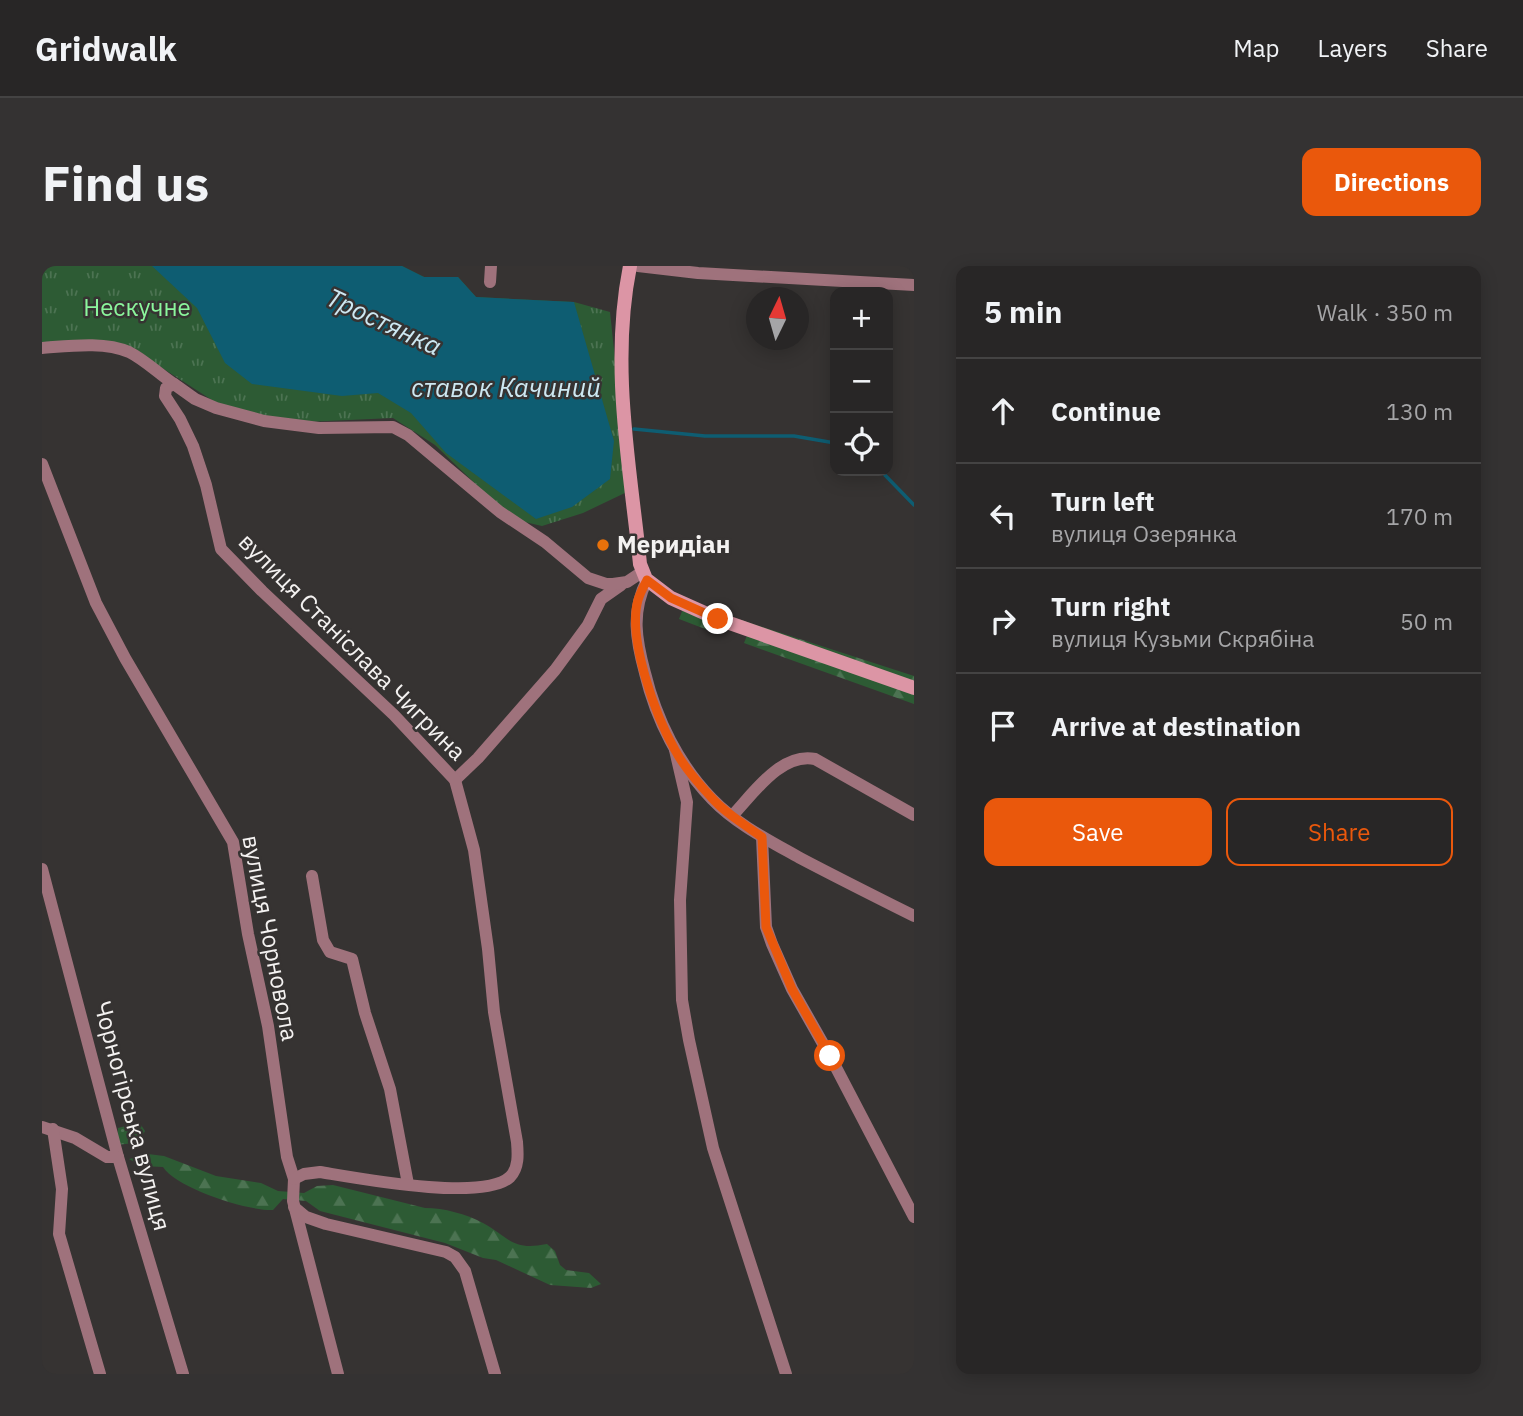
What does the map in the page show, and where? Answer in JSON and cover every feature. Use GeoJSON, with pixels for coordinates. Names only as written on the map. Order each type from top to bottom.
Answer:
{"type":"FeatureCollection","features":[{"type":"Feature","properties":{"kind":"main road"},"geometry":{"type":"LineString","coordinates":[[631,266],[623,318],[622,392],[645,576],[671,598],[718,619],[914,688]]}},
{"type":"Feature","properties":{"kind":"street"},"geometry":{"type":"LineString","coordinates":[[490,282],[491,266]]}},
{"type":"Feature","properties":{"kind":"street"},"geometry":{"type":"LineString","coordinates":[[638,266],[698,273],[914,285]]}},
{"type":"Feature","properties":{"kind":"street"},"geometry":{"type":"LineString","coordinates":[[42,348],[115,348],[130,353],[195,399],[216,408],[264,421],[319,428],[393,427],[408,435],[500,512],[545,542],[588,578],[606,584],[627,582],[645,576]]}},
{"type":"Feature","properties":{"kind":"street","name":"вулиця Станіслава Чигрина"},"geometry":{"type":"LineString","coordinates":[[174,384],[166,388],[165,396],[193,446],[206,485],[221,549],[272,601],[394,715],[455,780],[474,850],[494,1012],[517,1142],[518,1160],[512,1175],[502,1183],[488,1187],[408,1184],[320,1172],[304,1174],[294,1195]]}},
{"type":"Feature","properties":{"kind":"street","name":"вулиця Чорновола"},"geometry":{"type":"LineString","coordinates":[[42,464],[96,603],[124,658],[233,842],[248,934],[268,1026],[294,1195],[338,1374]]}},
{"type":"Feature","properties":{"kind":"street"},"geometry":{"type":"LineString","coordinates":[[645,576],[638,600],[636,622],[640,653],[648,685],[675,750],[687,802],[688,816],[681,867],[681,937],[682,1000],[689,1040],[713,1148],[786,1374]]}},
{"type":"Feature","properties":{"kind":"street"},"geometry":{"type":"LineString","coordinates":[[455,780],[478,758],[555,670],[587,625],[601,598],[627,582]]}},
{"type":"Feature","properties":{"kind":"street"},"geometry":{"type":"LineString","coordinates":[[675,750],[712,799],[762,837],[914,916]]}},
{"type":"Feature","properties":{"kind":"street"},"geometry":{"type":"LineString","coordinates":[[732,816],[785,764],[806,757],[914,815]]}},
{"type":"Feature","properties":{"kind":"street"},"geometry":{"type":"LineString","coordinates":[[762,837],[766,927],[772,944],[792,989],[914,1217]]}},
{"type":"Feature","properties":{"kind":"street","name":"Чорногірська вулиця"},"geometry":{"type":"LineString","coordinates":[[42,869],[118,1157],[183,1374]]}},
{"type":"Feature","properties":{"kind":"street"},"geometry":{"type":"LineString","coordinates":[[312,876],[323,940],[330,952],[352,959],[365,1013],[390,1089],[408,1184]]}},
{"type":"Feature","properties":{"kind":"street"},"geometry":{"type":"LineString","coordinates":[[48,1128],[97,1149],[107,1157],[118,1157]]}},
{"type":"Feature","properties":{"kind":"street"},"geometry":{"type":"LineString","coordinates":[[48,1128],[62,1189],[59,1234],[100,1374]]}},
{"type":"Feature","properties":{"kind":"street"},"geometry":{"type":"LineString","coordinates":[[294,1195],[306,1217],[434,1248],[456,1257],[466,1271],[495,1374]]}},
{"type":"Feature","properties":{"kind":"green space","name":"ставок Качиний"},"geometry":{"type":"Polygon","coordinates":[[[42,266],[402,266],[424,277],[458,277],[476,297],[574,302],[610,312],[629,491],[583,513],[542,526],[512,519],[435,445],[393,418],[283,423],[215,402],[139,353],[42,342],[42,266]]]}},
{"type":"Feature","properties":{"kind":"green space"},"geometry":{"type":"Polygon","coordinates":[[[683,609],[716,622],[713,632],[679,619],[683,609]]]}},
{"type":"Feature","properties":{"kind":"green space"},"geometry":{"type":"Polygon","coordinates":[[[738,619],[914,676],[914,681],[737,622],[738,619]]]}},
{"type":"Feature","properties":{"kind":"green space"},"geometry":{"type":"Polygon","coordinates":[[[748,633],[914,693],[914,704],[744,643],[748,633]]]}},
{"type":"Feature","properties":{"kind":"green space"},"geometry":{"type":"Polygon","coordinates":[[[141,1125],[145,1131],[143,1135],[133,1142],[117,1145],[118,1128],[141,1125]]]}},
{"type":"Feature","properties":{"kind":"green space"},"geometry":{"type":"Polygon","coordinates":[[[148,1154],[164,1156],[216,1176],[261,1183],[278,1191],[304,1193],[317,1186],[333,1185],[425,1208],[455,1212],[483,1223],[512,1242],[526,1246],[547,1244],[555,1251],[560,1265],[566,1270],[589,1273],[601,1284],[591,1288],[550,1285],[496,1260],[483,1258],[445,1243],[320,1211],[306,1201],[283,1199],[273,1210],[247,1207],[213,1197],[182,1183],[163,1167],[142,1166],[129,1159],[148,1154]]]}},
{"type":"Feature","properties":{"kind":"water","name":"ставок Качиний"},"geometry":{"type":"Polygon","coordinates":[[[152,266],[402,266],[424,277],[458,277],[476,297],[574,302],[614,441],[610,479],[572,507],[536,519],[446,453],[411,413],[378,393],[342,396],[252,384],[225,363],[197,308],[152,266]]]}},
{"type":"Feature","properties":{"kind":"waterway","name":"Тростянка"},"geometry":{"type":"LineString","coordinates":[[634,429],[705,436],[794,436],[830,442]]}},
{"type":"Feature","properties":{"kind":"waterway","name":"Тростянка"},"geometry":{"type":"LineString","coordinates":[[886,476],[914,505]]}},
{"type":"Feature","properties":{"kind":"place","name":"Меридіан"},"geometry":{"type":"Point","coordinates":[603,545]}},
{"type":"Feature","properties":{"kind":"route"},"geometry":{"type":"LineString","coordinates":[[718,619],[671,598],[647,580],[638,600],[636,622],[648,685],[675,750],[691,772],[712,799],[762,837],[766,927],[792,989],[830,1056]]}},
{"type":"Feature","properties":{"kind":"park label","name":"Нескучне"},"geometry":{"type":"Point","coordinates":[137,308]}}]}
